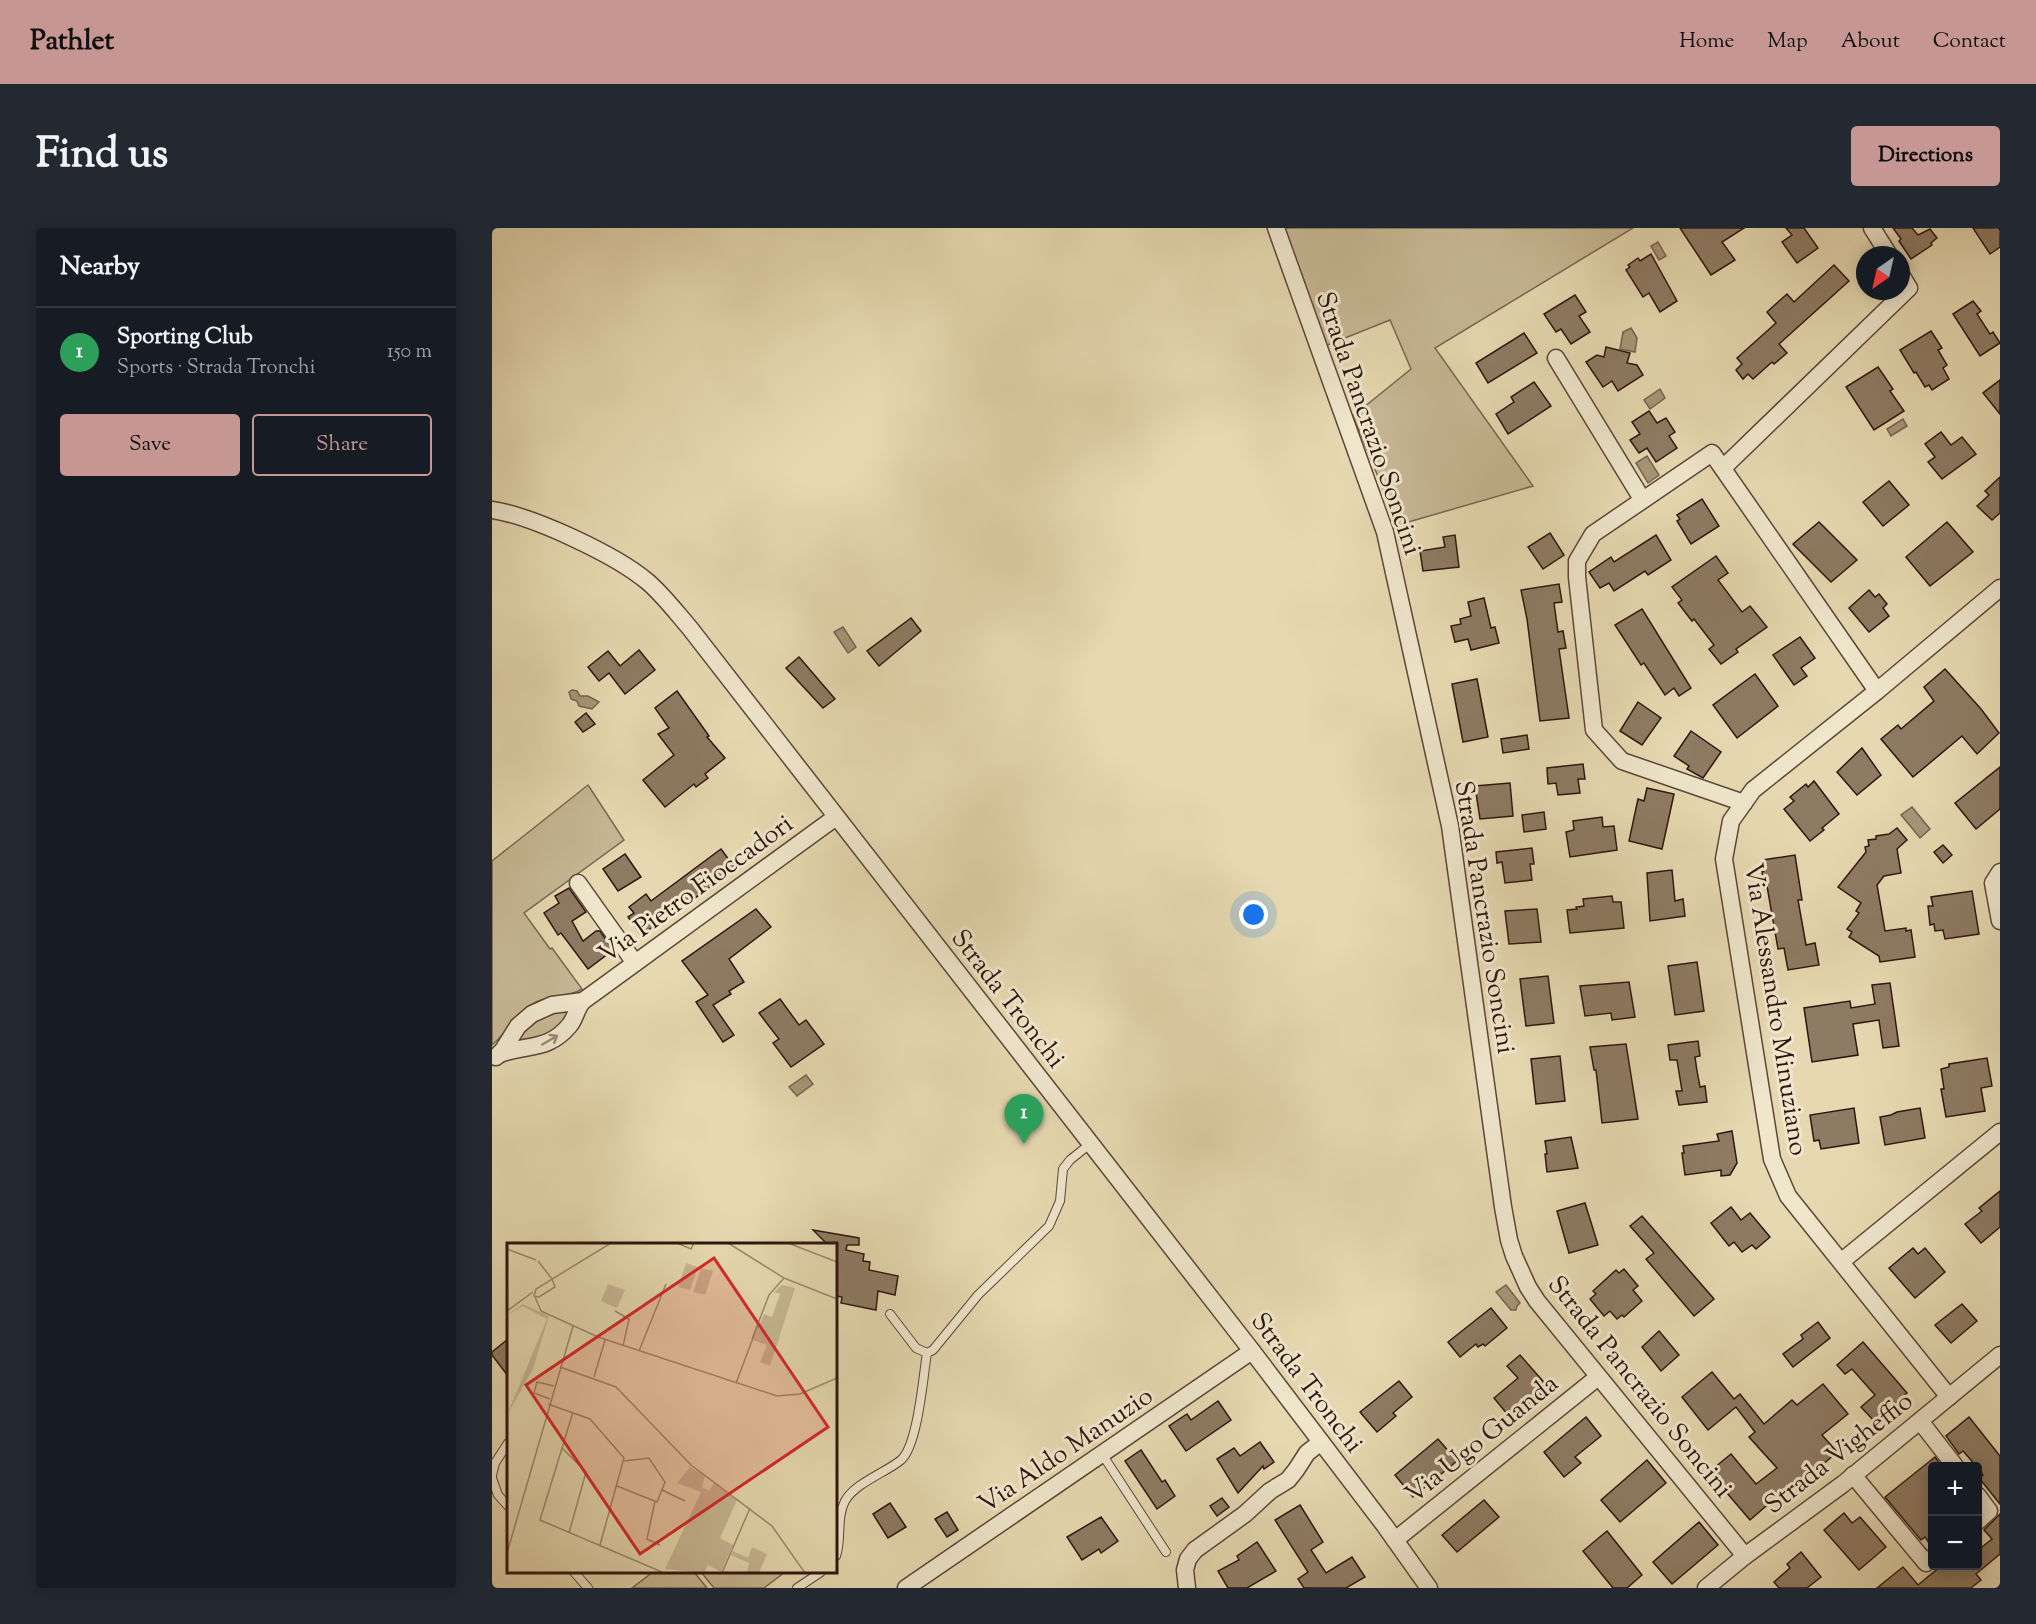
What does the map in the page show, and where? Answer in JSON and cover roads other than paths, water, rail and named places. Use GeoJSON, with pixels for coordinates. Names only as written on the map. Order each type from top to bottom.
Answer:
{"type":"FeatureCollection","features":[{"type":"Feature","properties":{"kind":"street","name":"Strada Pancrazio Soncini"},"geometry":{"type":"LineString","coordinates":[[1276,228],[1385,532],[1450,826],[1509,1240],[1521,1272],[1537,1301],[1745,1556]]}},
{"type":"Feature","properties":{"kind":"street"},"geometry":{"type":"LineString","coordinates":[[1872,228],[1883,246]]}},
{"type":"Feature","properties":{"kind":"street"},"geometry":{"type":"LineString","coordinates":[[1723,468],[1897,300]]}},
{"type":"Feature","properties":{"kind":"street"},"geometry":{"type":"LineString","coordinates":[[1556,358],[1642,499]]}},
{"type":"Feature","properties":{"kind":"street"},"geometry":{"type":"LineString","coordinates":[[1744,802],[1622,761],[1594,730],[1577,577],[1577,561],[1593,534],[1712,453],[1877,691]]}},
{"type":"Feature","properties":{"kind":"street","name":"Strada Tronchi"},"geometry":{"type":"LineString","coordinates":[[492,510],[527,519],[597,550],[635,572],[649,583],[689,627],[1252,1351],[1429,1588]]}},
{"type":"Feature","properties":{"kind":"street","name":"Via Alessandro Minuziano"},"geometry":{"type":"LineString","coordinates":[[1949,1397],[1788,1196],[1772,1159],[1724,859],[1731,821],[1753,790],[1877,691],[2000,588]]}},
{"type":"Feature","properties":{"kind":"street","name":"Via Pietro Fioccadori"},"geometry":{"type":"LineString","coordinates":[[496,1057],[539,1047],[551,1041],[569,1025],[583,1001],[836,817]]}},
{"type":"Feature","properties":{"kind":"street"},"geometry":{"type":"LineString","coordinates":[[2000,872],[1993,883],[2000,921]]}},
{"type":"Feature","properties":{"kind":"street"},"geometry":{"type":"LineString","coordinates":[[578,883],[635,963]]}},
{"type":"Feature","properties":{"kind":"street","name":"Via Pietro Fioccadori"},"geometry":{"type":"LineString","coordinates":[[496,1057],[518,1026],[532,1014],[552,1005],[583,1001]]}},
{"type":"Feature","properties":{"kind":"street"},"geometry":{"type":"LineString","coordinates":[[1842,1261],[2000,1132]]}},
{"type":"Feature","properties":{"kind":"street","name":"Via Aldo Manuzio"},"geometry":{"type":"LineString","coordinates":[[906,1588],[1252,1351]]}},
{"type":"Feature","properties":{"kind":"street","name":"Strada Vigheffio"},"geometry":{"type":"LineString","coordinates":[[1706,1588],[1853,1475],[2000,1355]]}},
{"type":"Feature","properties":{"kind":"street","name":"Via Ugo Guanda"},"geometry":{"type":"LineString","coordinates":[[1395,1540],[1598,1377]]}},
{"type":"Feature","properties":{"kind":"street"},"geometry":{"type":"LineString","coordinates":[[1920,1421],[1951,1462]]}},
{"type":"Feature","properties":{"kind":"street"},"geometry":{"type":"LineString","coordinates":[[1187,1588],[1184,1575],[1186,1564],[1195,1550],[1287,1480],[1307,1453],[1321,1442]]}},
{"type":"Feature","properties":{"kind":"street"},"geometry":{"type":"LineString","coordinates":[[1853,1475],[1926,1563],[1928,1561]]}},
{"type":"Feature","properties":{"kind":"street"},"geometry":{"type":"LineString","coordinates":[[1982,1502],[1989,1511],[1982,1517]]}},
{"type":"Feature","properties":{"kind":"lane"},"geometry":{"type":"LineString","coordinates":[[890,1314],[921,1352],[927,1353],[936,1347],[978,1294],[1049,1226],[1060,1201],[1063,1168],[1090,1144]]}},
{"type":"Feature","properties":{"kind":"lane"},"geometry":{"type":"LineString","coordinates":[[837,1552],[842,1511],[847,1498],[900,1460],[908,1451],[916,1423],[927,1353]]}},
{"type":"Feature","properties":{"kind":"lane"},"geometry":{"type":"LineString","coordinates":[[507,1445],[495,1463],[492,1477],[498,1495],[507,1505]]}},
{"type":"Feature","properties":{"kind":"lane"},"geometry":{"type":"LineString","coordinates":[[1102,1454],[1166,1552]]}},
{"type":"Feature","properties":{"kind":"lane"},"geometry":{"type":"LineString","coordinates":[[575,1573],[588,1588]]}},
{"type":"Feature","properties":{"kind":"lane"},"geometry":{"type":"LineString","coordinates":[[797,1588],[820,1573]]}},
{"type":"Feature","properties":{"kind":"place","name":"Sporting Club"},"geometry":{"type":"Point","coordinates":[1024,1144]}}]}
